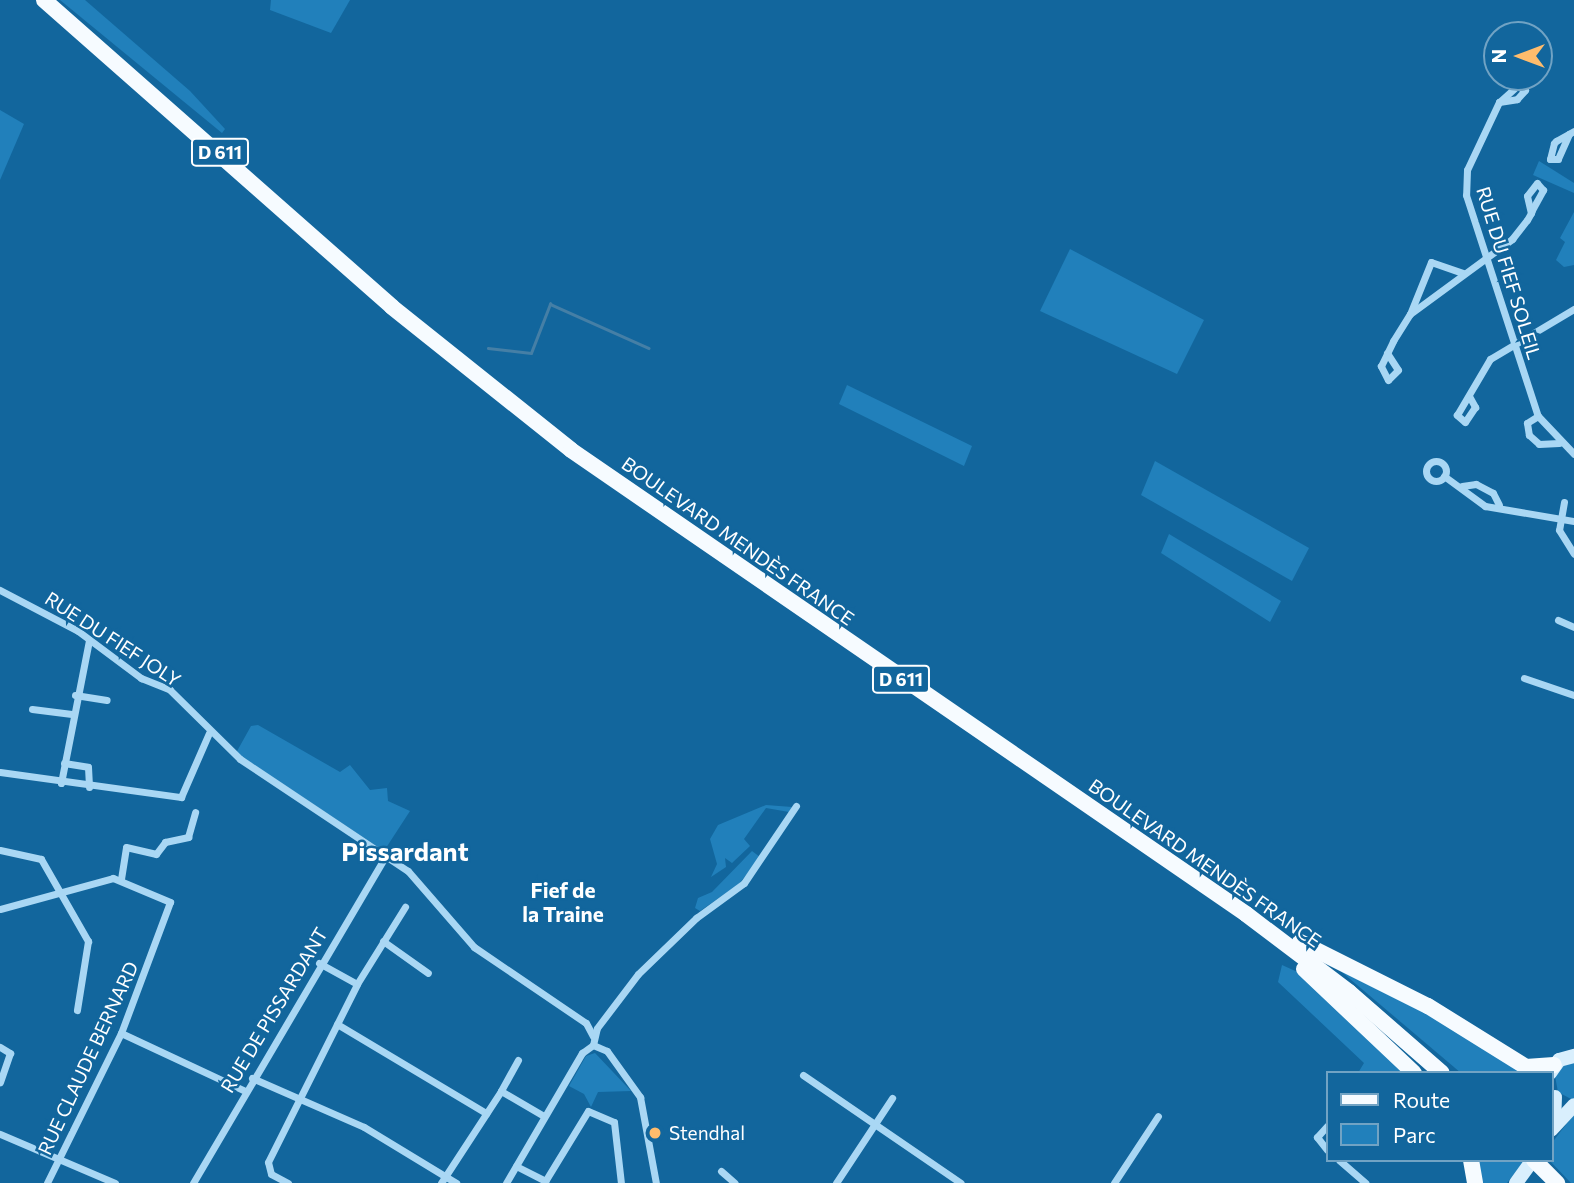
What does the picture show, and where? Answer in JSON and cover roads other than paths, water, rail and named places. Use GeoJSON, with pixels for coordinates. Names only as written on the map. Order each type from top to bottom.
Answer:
{"type":"FeatureCollection","features":[{"type":"Feature","properties":{"kind":"main road","name":"BOULEVARD MENDÈS FRANCE"},"geometry":{"type":"LineString","coordinates":[[44,0],[392,307],[571,450],[1233,905],[1349,992],[1440,1071]]}},
{"type":"Feature","properties":{"kind":"main road","name":"BOULEVARD MENDÈS FRANCE"},"geometry":{"type":"LineString","coordinates":[[52,0],[384,292],[574,445],[1259,917],[1352,988],[1447,1071]]}},
{"type":"Feature","properties":{"kind":"main road"},"geometry":{"type":"LineString","coordinates":[[1233,905],[1412,1071]]}},
{"type":"Feature","properties":{"kind":"main road"},"geometry":{"type":"LineString","coordinates":[[1259,917],[1342,967],[1428,1006],[1526,1067],[1552,1069],[1574,1056]]}},
{"type":"Feature","properties":{"kind":"main road"},"geometry":{"type":"LineString","coordinates":[[1553,1094],[1574,1105],[1553,1128],[1553,1094]]}},
{"type":"Feature","properties":{"kind":"main road"},"geometry":{"type":"LineString","coordinates":[[1471,1162],[1475,1183]]}},
{"type":"Feature","properties":{"kind":"main road"},"geometry":{"type":"LineString","coordinates":[[1520,1181],[1532,1162]]}},
{"type":"Feature","properties":{"kind":"main road"},"geometry":{"type":"LineString","coordinates":[[1535,1162],[1557,1183]]}},
{"type":"Feature","properties":{"kind":"main road"},"geometry":{"type":"LineString","coordinates":[[1543,1162],[1564,1183]]}},
{"type":"Feature","properties":{"kind":"street","name":"RUE DU FIEF SOLEIL"},"geometry":{"type":"LineString","coordinates":[[1499,102],[1465,179],[1486,259],[1538,416],[1559,443],[1574,454]]}},
{"type":"Feature","properties":{"kind":"street"},"geometry":{"type":"LineString","coordinates":[[1410,314],[1512,239],[1531,213]]}},
{"type":"Feature","properties":{"kind":"street"},"geometry":{"type":"LineString","coordinates":[[1387,353],[1410,314],[1431,262],[1463,273]]}},
{"type":"Feature","properties":{"kind":"street"},"geometry":{"type":"LineString","coordinates":[[1469,396],[1490,359],[1513,342],[1574,309]]}},
{"type":"Feature","properties":{"kind":"street","name":"RUE DU FIEF SOLEIL"},"geometry":{"type":"LineString","coordinates":[[1538,416],[1527,423],[1529,435],[1539,444],[1559,443]]}},
{"type":"Feature","properties":{"kind":"street"},"geometry":{"type":"LineString","coordinates":[[1444,476],[1462,486],[1477,502],[1499,505],[1520,515],[1574,521]]}},
{"type":"Feature","properties":{"kind":"street"},"geometry":{"type":"LineString","coordinates":[[1462,486],[1476,484],[1493,493],[1499,505]]}},
{"type":"Feature","properties":{"kind":"street"},"geometry":{"type":"LineString","coordinates":[[1564,502],[1559,519],[1562,538],[1574,554]]}},
{"type":"Feature","properties":{"kind":"street","name":"RUE DU FIEF JOLY"},"geometry":{"type":"LineString","coordinates":[[0,590],[89,640],[141,678],[170,690],[209,733],[386,855],[415,878],[474,947],[586,1023],[593,1036]]}},
{"type":"Feature","properties":{"kind":"street"},"geometry":{"type":"LineString","coordinates":[[1558,620],[1574,627]]}},
{"type":"Feature","properties":{"kind":"street"},"geometry":{"type":"LineString","coordinates":[[61,783],[75,695],[89,640]]}},
{"type":"Feature","properties":{"kind":"street"},"geometry":{"type":"LineString","coordinates":[[1524,678],[1574,695]]}},
{"type":"Feature","properties":{"kind":"street"},"geometry":{"type":"LineString","coordinates":[[75,695],[107,700]]}},
{"type":"Feature","properties":{"kind":"street"},"geometry":{"type":"LineString","coordinates":[[32,709],[72,714]]}},
{"type":"Feature","properties":{"kind":"street"},"geometry":{"type":"LineString","coordinates":[[0,772],[89,787],[181,797],[209,733]]}},
{"type":"Feature","properties":{"kind":"street"},"geometry":{"type":"LineString","coordinates":[[64,763],[89,768],[89,787]]}},
{"type":"Feature","properties":{"kind":"street"},"geometry":{"type":"LineString","coordinates":[[593,1045],[593,1036],[656,953],[744,883],[796,806]]}},
{"type":"Feature","properties":{"kind":"street"},"geometry":{"type":"LineString","coordinates":[[0,909],[61,891],[121,879],[126,847],[156,854],[165,842],[188,837],[195,812]]}},
{"type":"Feature","properties":{"kind":"street"},"geometry":{"type":"LineString","coordinates":[[0,850],[36,855],[61,891],[90,948],[77,1010]]}},
{"type":"Feature","properties":{"kind":"street","name":"RUE DE PISSARDANT"},"geometry":{"type":"LineString","coordinates":[[193,1183],[243,1090],[386,855]]}},
{"type":"Feature","properties":{"kind":"street","name":"RUE CLAUDE BERNARD"},"geometry":{"type":"LineString","coordinates":[[47,1183],[121,1032],[170,906],[167,898],[121,879]]}},
{"type":"Feature","properties":{"kind":"street"},"geometry":{"type":"LineString","coordinates":[[288,1183],[271,1174],[268,1161],[357,984],[405,907]]}},
{"type":"Feature","properties":{"kind":"street"},"geometry":{"type":"LineString","coordinates":[[383,941],[428,974]]}},
{"type":"Feature","properties":{"kind":"street"},"geometry":{"type":"LineString","coordinates":[[319,964],[357,984]]}},
{"type":"Feature","properties":{"kind":"street"},"geometry":{"type":"LineString","coordinates":[[337,1024],[486,1113]]}},
{"type":"Feature","properties":{"kind":"street"},"geometry":{"type":"LineString","coordinates":[[121,1032],[243,1090]]}},
{"type":"Feature","properties":{"kind":"street"},"geometry":{"type":"LineString","coordinates":[[593,1045],[607,1051],[645,1108],[656,1183]]}},
{"type":"Feature","properties":{"kind":"street"},"geometry":{"type":"LineString","coordinates":[[506,1183],[582,1053],[593,1045]]}},
{"type":"Feature","properties":{"kind":"street"},"geometry":{"type":"LineString","coordinates":[[0,1047],[10,1053],[0,1082]]}},
{"type":"Feature","properties":{"kind":"street"},"geometry":{"type":"LineString","coordinates":[[444,1180],[518,1060]]}},
{"type":"Feature","properties":{"kind":"street"},"geometry":{"type":"LineString","coordinates":[[803,1075],[960,1183]]}},
{"type":"Feature","properties":{"kind":"street"},"geometry":{"type":"LineString","coordinates":[[252,1078],[388,1139],[444,1180],[456,1183]]}},
{"type":"Feature","properties":{"kind":"street"},"geometry":{"type":"LineString","coordinates":[[501,1091],[544,1116]]}},
{"type":"Feature","properties":{"kind":"street"},"geometry":{"type":"LineString","coordinates":[[836,1183],[892,1098]]}},
{"type":"Feature","properties":{"kind":"street"},"geometry":{"type":"LineString","coordinates":[[516,1166],[544,1182],[588,1111],[614,1122],[621,1183]]}},
{"type":"Feature","properties":{"kind":"street"},"geometry":{"type":"LineString","coordinates":[[1114,1183],[1158,1116]]}},
{"type":"Feature","properties":{"kind":"street"},"geometry":{"type":"LineString","coordinates":[[1326,1127],[1317,1137],[1326,1149]]}},
{"type":"Feature","properties":{"kind":"street"},"geometry":{"type":"LineString","coordinates":[[0,1134],[59,1157],[114,1183]]}},
{"type":"Feature","properties":{"kind":"street"},"geometry":{"type":"LineString","coordinates":[[1341,1162],[1364,1183]]}},
{"type":"Feature","properties":{"kind":"street"},"geometry":{"type":"LineString","coordinates":[[719,1183],[723,1173],[735,1183]]}},
{"type":"Feature","properties":{"kind":"waterway"},"geometry":{"type":"LineString","coordinates":[[488,348],[531,353],[550,304],[649,348]]}},
{"type":"Feature","properties":{"kind":"place","name":"Stendhal"},"geometry":{"type":"Point","coordinates":[655,1133]}},
{"type":"Feature","properties":{"kind":"district","name":"Pissardant"},"geometry":{"type":"Point","coordinates":[405,851]}},
{"type":"Feature","properties":{"kind":"district","name":"Fief de la Traine"},"geometry":{"type":"Point","coordinates":[563,902]}}]}
